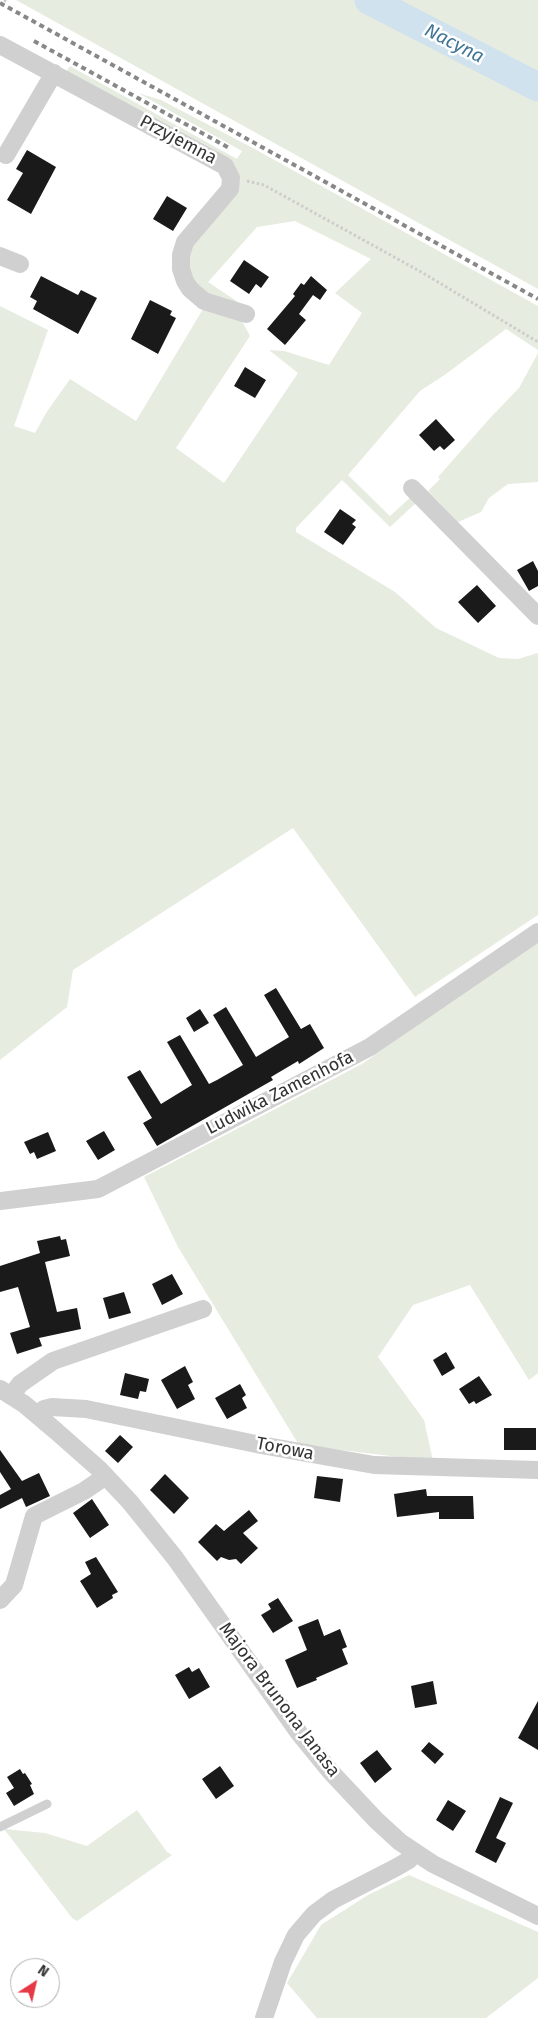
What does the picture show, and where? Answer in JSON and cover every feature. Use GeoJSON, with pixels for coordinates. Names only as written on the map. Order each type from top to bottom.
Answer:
{"type":"FeatureCollection","features":[{"type":"Feature","properties":{"kind":"street","name":"Przyjemna"},"geometry":{"type":"LineString","coordinates":[[0,45],[221,163],[229,171],[230,188],[185,242],[181,256],[182,270],[185,281],[190,289],[204,301],[246,314]]}},
{"type":"Feature","properties":{"kind":"street"},"geometry":{"type":"LineString","coordinates":[[6,155],[54,73]]}},
{"type":"Feature","properties":{"kind":"street"},"geometry":{"type":"LineString","coordinates":[[0,256],[20,264]]}},
{"type":"Feature","properties":{"kind":"street"},"geometry":{"type":"LineString","coordinates":[[412,488],[538,616]]}},
{"type":"Feature","properties":{"kind":"street","name":"Ludwika Zamenhofa"},"geometry":{"type":"LineString","coordinates":[[0,1201],[98,1189],[370,1047],[538,932]]}},
{"type":"Feature","properties":{"kind":"street","name":"Majora Brunona Janasa"},"geometry":{"type":"LineString","coordinates":[[203,1309],[53,1361],[5,1393],[38,1415],[106,1476],[160,1536],[288,1718],[319,1758],[376,1820],[415,1853],[443,1870],[538,1916]]}},
{"type":"Feature","properties":{"kind":"street","name":"Torowa"},"geometry":{"type":"LineString","coordinates":[[38,1415],[44,1409],[52,1407],[86,1409],[271,1447],[374,1465],[538,1470]]}},
{"type":"Feature","properties":{"kind":"street"},"geometry":{"type":"LineString","coordinates":[[0,1600],[14,1585],[34,1516],[84,1491],[106,1476]]}},
{"type":"Feature","properties":{"kind":"street"},"geometry":{"type":"LineString","coordinates":[[264,2018],[283,1962],[296,1936],[314,1914],[333,1900],[397,1867],[415,1853]]}},
{"type":"Feature","properties":{"kind":"lane"},"geometry":{"type":"LineString","coordinates":[[0,1827],[47,1804]]}},
{"type":"Feature","properties":{"kind":"path"},"geometry":{"type":"LineString","coordinates":[[231,182],[245,180],[264,185],[423,273],[538,342]]}},
{"type":"Feature","properties":{"kind":"shaded area"},"geometry":{"type":"Polygon","coordinates":[[[16,0],[360,0],[538,92],[538,289],[16,0]]]}},
{"type":"Feature","properties":{"kind":"shaded area"},"geometry":{"type":"Polygon","coordinates":[[[378,0],[538,0],[538,81],[395,8],[378,0]]]}},
{"type":"Feature","properties":{"kind":"shaded area"},"geometry":{"type":"Polygon","coordinates":[[[70,66],[237,159],[242,151],[138,93],[161,100],[251,147],[538,306],[538,350],[506,329],[420,391],[348,475],[390,516],[412,496],[418,501],[390,527],[342,480],[296,528],[296,532],[395,592],[436,628],[499,658],[518,659],[538,653],[538,915],[415,997],[293,828],[73,970],[67,1007],[0,1060],[0,306],[48,330],[14,426],[35,433],[46,413],[70,379],[136,421],[203,309],[241,319],[250,336],[176,448],[224,483],[298,373],[269,350],[284,351],[329,365],[362,313],[335,293],[371,259],[295,221],[257,227],[208,282],[238,302],[211,299],[189,277],[187,248],[235,174],[66,72],[70,66]]]}},
{"type":"Feature","properties":{"kind":"shaded area"},"geometry":{"type":"Polygon","coordinates":[[[538,353],[538,482],[508,484],[489,498],[481,512],[458,522],[428,491],[491,417],[519,388],[538,353]]]}},
{"type":"Feature","properties":{"kind":"shaded area"},"geometry":{"type":"Polygon","coordinates":[[[538,940],[538,1373],[529,1380],[470,1285],[413,1305],[378,1357],[424,1420],[433,1461],[299,1445],[178,1247],[144,1177],[362,1064],[538,940]]]}},
{"type":"Feature","properties":{"kind":"shaded area"},"geometry":{"type":"Polygon","coordinates":[[[137,1810],[167,1852],[172,1855],[77,1921],[72,1918],[4,1829],[45,1833],[87,1846],[137,1810]]]}},
{"type":"Feature","properties":{"kind":"shaded area"},"geometry":{"type":"Polygon","coordinates":[[[409,1875],[538,1932],[538,1978],[486,2018],[317,2018],[287,1983],[321,1925],[368,1895],[409,1875]]]}},
{"type":"Feature","properties":{"kind":"building"},"geometry":{"type":"Polygon","coordinates":[[[27,150],[56,167],[31,214],[7,200],[23,173],[16,169],[27,150]]]}},
{"type":"Feature","properties":{"kind":"building"},"geometry":{"type":"Polygon","coordinates":[[[167,196],[187,208],[173,231],[153,219],[167,196]]]}},
{"type":"Feature","properties":{"kind":"building"},"geometry":{"type":"Polygon","coordinates":[[[244,260],[269,277],[261,288],[256,284],[249,294],[230,281],[244,260]]]}},
{"type":"Feature","properties":{"kind":"building"},"geometry":{"type":"Polygon","coordinates":[[[41,276],[78,295],[81,290],[97,298],[78,334],[33,309],[37,301],[30,297],[41,276]]]}},
{"type":"Feature","properties":{"kind":"building"},"geometry":{"type":"Polygon","coordinates":[[[311,276],[327,290],[320,300],[313,295],[299,314],[306,320],[285,345],[267,329],[295,296],[293,294],[301,283],[304,285],[311,276]]]}},
{"type":"Feature","properties":{"kind":"building"},"geometry":{"type":"Polygon","coordinates":[[[150,300],[172,311],[170,315],[176,318],[158,354],[131,339],[150,300]]]}},
{"type":"Feature","properties":{"kind":"building"},"geometry":{"type":"Polygon","coordinates":[[[245,367],[266,380],[255,398],[234,386],[245,367]]]}},
{"type":"Feature","properties":{"kind":"building"},"geometry":{"type":"Polygon","coordinates":[[[436,419],[455,440],[444,450],[440,446],[434,451],[419,435],[436,419]]]}},
{"type":"Feature","properties":{"kind":"building"},"geometry":{"type":"Polygon","coordinates":[[[340,509],[356,520],[352,524],[356,527],[343,545],[324,532],[340,509]]]}},
{"type":"Feature","properties":{"kind":"building"},"geometry":{"type":"Polygon","coordinates":[[[533,561],[538,571],[538,586],[529,591],[517,570],[533,561]]]}},
{"type":"Feature","properties":{"kind":"building"},"geometry":{"type":"Polygon","coordinates":[[[477,585],[496,606],[478,623],[458,602],[477,585]]]}},
{"type":"Feature","properties":{"kind":"building"},"geometry":{"type":"Polygon","coordinates":[[[276,988],[301,1029],[310,1024],[324,1048],[299,1064],[298,1061],[271,1077],[273,1080],[157,1146],[143,1123],[152,1118],[127,1077],[140,1070],[161,1104],[192,1085],[167,1042],[180,1035],[209,1084],[243,1065],[213,1015],[226,1007],[256,1057],[289,1037],[264,995],[276,988]]]}},
{"type":"Feature","properties":{"kind":"building"},"geometry":{"type":"Polygon","coordinates":[[[200,1009],[209,1023],[194,1032],[186,1018],[200,1009]]]}},
{"type":"Feature","properties":{"kind":"building"},"geometry":{"type":"Polygon","coordinates":[[[104,1131],[115,1150],[98,1160],[86,1141],[104,1131]]]}},
{"type":"Feature","properties":{"kind":"building"},"geometry":{"type":"Polygon","coordinates":[[[48,1132],[56,1151],[37,1159],[34,1152],[30,1154],[24,1142],[48,1132]]]}},
{"type":"Feature","properties":{"kind":"building"},"geometry":{"type":"Polygon","coordinates":[[[60,1236],[61,1240],[66,1239],[70,1256],[45,1262],[57,1312],[77,1308],[81,1329],[39,1338],[42,1346],[17,1354],[10,1333],[30,1327],[18,1287],[0,1292],[0,1266],[40,1253],[37,1241],[60,1236]]]}},
{"type":"Feature","properties":{"kind":"building"},"geometry":{"type":"Polygon","coordinates":[[[172,1274],[183,1294],[162,1305],[152,1284],[172,1274]]]}},
{"type":"Feature","properties":{"kind":"building"},"geometry":{"type":"Polygon","coordinates":[[[124,1292],[131,1313],[109,1319],[103,1298],[124,1292]]]}},
{"type":"Feature","properties":{"kind":"building"},"geometry":{"type":"Polygon","coordinates":[[[446,1352],[455,1368],[442,1376],[433,1360],[446,1352]]]}},
{"type":"Feature","properties":{"kind":"building"},"geometry":{"type":"Polygon","coordinates":[[[185,1366],[193,1382],[188,1385],[195,1399],[177,1409],[161,1380],[185,1366]]]}},
{"type":"Feature","properties":{"kind":"building"},"geometry":{"type":"Polygon","coordinates":[[[125,1373],[149,1379],[146,1392],[140,1391],[138,1399],[120,1395],[125,1373]]]}},
{"type":"Feature","properties":{"kind":"building"},"geometry":{"type":"Polygon","coordinates":[[[479,1376],[492,1395],[476,1404],[474,1401],[469,1404],[459,1389],[479,1376]]]}},
{"type":"Feature","properties":{"kind":"building"},"geometry":{"type":"Polygon","coordinates":[[[240,1384],[246,1395],[242,1398],[247,1408],[227,1419],[215,1398],[240,1384]]]}},
{"type":"Feature","properties":{"kind":"building"},"geometry":{"type":"Polygon","coordinates":[[[504,1428],[536,1428],[536,1450],[504,1450],[504,1428]]]}},
{"type":"Feature","properties":{"kind":"building"},"geometry":{"type":"Polygon","coordinates":[[[120,1435],[133,1447],[118,1463],[105,1451],[120,1435]]]}},
{"type":"Feature","properties":{"kind":"building"},"geometry":{"type":"Polygon","coordinates":[[[0,1450],[22,1481],[39,1473],[50,1496],[26,1507],[22,1498],[0,1509],[0,1495],[11,1489],[0,1472],[0,1450]]]}},
{"type":"Feature","properties":{"kind":"building"},"geometry":{"type":"Polygon","coordinates":[[[165,1474],[189,1498],[174,1514],[150,1490],[165,1474]]]}},
{"type":"Feature","properties":{"kind":"building"},"geometry":{"type":"Polygon","coordinates":[[[317,1476],[343,1479],[340,1502],[314,1498],[317,1476]]]}},
{"type":"Feature","properties":{"kind":"building"},"geometry":{"type":"Polygon","coordinates":[[[426,1489],[427,1496],[473,1496],[474,1519],[439,1519],[439,1512],[397,1517],[394,1494],[426,1489]]]}},
{"type":"Feature","properties":{"kind":"building"},"geometry":{"type":"Polygon","coordinates":[[[92,1499],[109,1525],[90,1538],[73,1513],[92,1499]]]}},
{"type":"Feature","properties":{"kind":"building"},"geometry":{"type":"Polygon","coordinates":[[[249,1510],[258,1521],[243,1533],[258,1548],[241,1564],[236,1559],[229,1560],[221,1557],[217,1561],[198,1542],[216,1524],[224,1531],[249,1510]]]}},
{"type":"Feature","properties":{"kind":"building"},"geometry":{"type":"Polygon","coordinates":[[[96,1557],[118,1592],[112,1595],[113,1598],[97,1608],[80,1581],[91,1574],[85,1562],[96,1557]]]}},
{"type":"Feature","properties":{"kind":"building"},"geometry":{"type":"Polygon","coordinates":[[[278,1598],[293,1621],[273,1633],[261,1615],[271,1609],[268,1604],[278,1598]]]}},
{"type":"Feature","properties":{"kind":"building"},"geometry":{"type":"Polygon","coordinates":[[[318,1619],[324,1636],[340,1629],[347,1647],[342,1649],[348,1664],[297,1688],[285,1660],[307,1650],[298,1627],[318,1619]]]}},
{"type":"Feature","properties":{"kind":"building"},"geometry":{"type":"Polygon","coordinates":[[[189,1667],[192,1672],[199,1668],[210,1687],[189,1699],[175,1675],[189,1667]]]}},
{"type":"Feature","properties":{"kind":"building"},"geometry":{"type":"Polygon","coordinates":[[[433,1681],[437,1704],[415,1708],[411,1686],[433,1681]]]}},
{"type":"Feature","properties":{"kind":"building"},"geometry":{"type":"Polygon","coordinates":[[[538,1701],[538,1750],[518,1738],[538,1701]]]}},
{"type":"Feature","properties":{"kind":"building"},"geometry":{"type":"Polygon","coordinates":[[[429,1742],[444,1754],[435,1764],[421,1751],[429,1742]]]}},
{"type":"Feature","properties":{"kind":"building"},"geometry":{"type":"Polygon","coordinates":[[[377,1750],[392,1769],[375,1783],[360,1763],[377,1750]]]}},
{"type":"Feature","properties":{"kind":"building"},"geometry":{"type":"Polygon","coordinates":[[[220,1766],[234,1786],[216,1799],[202,1779],[220,1766]]]}},
{"type":"Feature","properties":{"kind":"building"},"geometry":{"type":"Polygon","coordinates":[[[20,1769],[32,1784],[30,1785],[34,1794],[14,1806],[6,1793],[14,1788],[7,1777],[20,1769]]]}},
{"type":"Feature","properties":{"kind":"building"},"geometry":{"type":"Polygon","coordinates":[[[500,1797],[513,1803],[496,1838],[506,1843],[496,1863],[475,1852],[500,1797]]]}},
{"type":"Feature","properties":{"kind":"building"},"geometry":{"type":"Polygon","coordinates":[[[448,1800],[466,1811],[453,1831],[436,1820],[448,1800]]]}},
{"type":"Feature","properties":{"kind":"waterway","name":"Nacyna"},"geometry":{"type":"LineString","coordinates":[[369,0],[538,87]]}},
{"type":"Feature","properties":{"kind":"railway"},"geometry":{"type":"LineString","coordinates":[[0,3],[538,299]]}},
{"type":"Feature","properties":{"kind":"railway"},"geometry":{"type":"LineString","coordinates":[[34,41],[231,149]]}}]}
